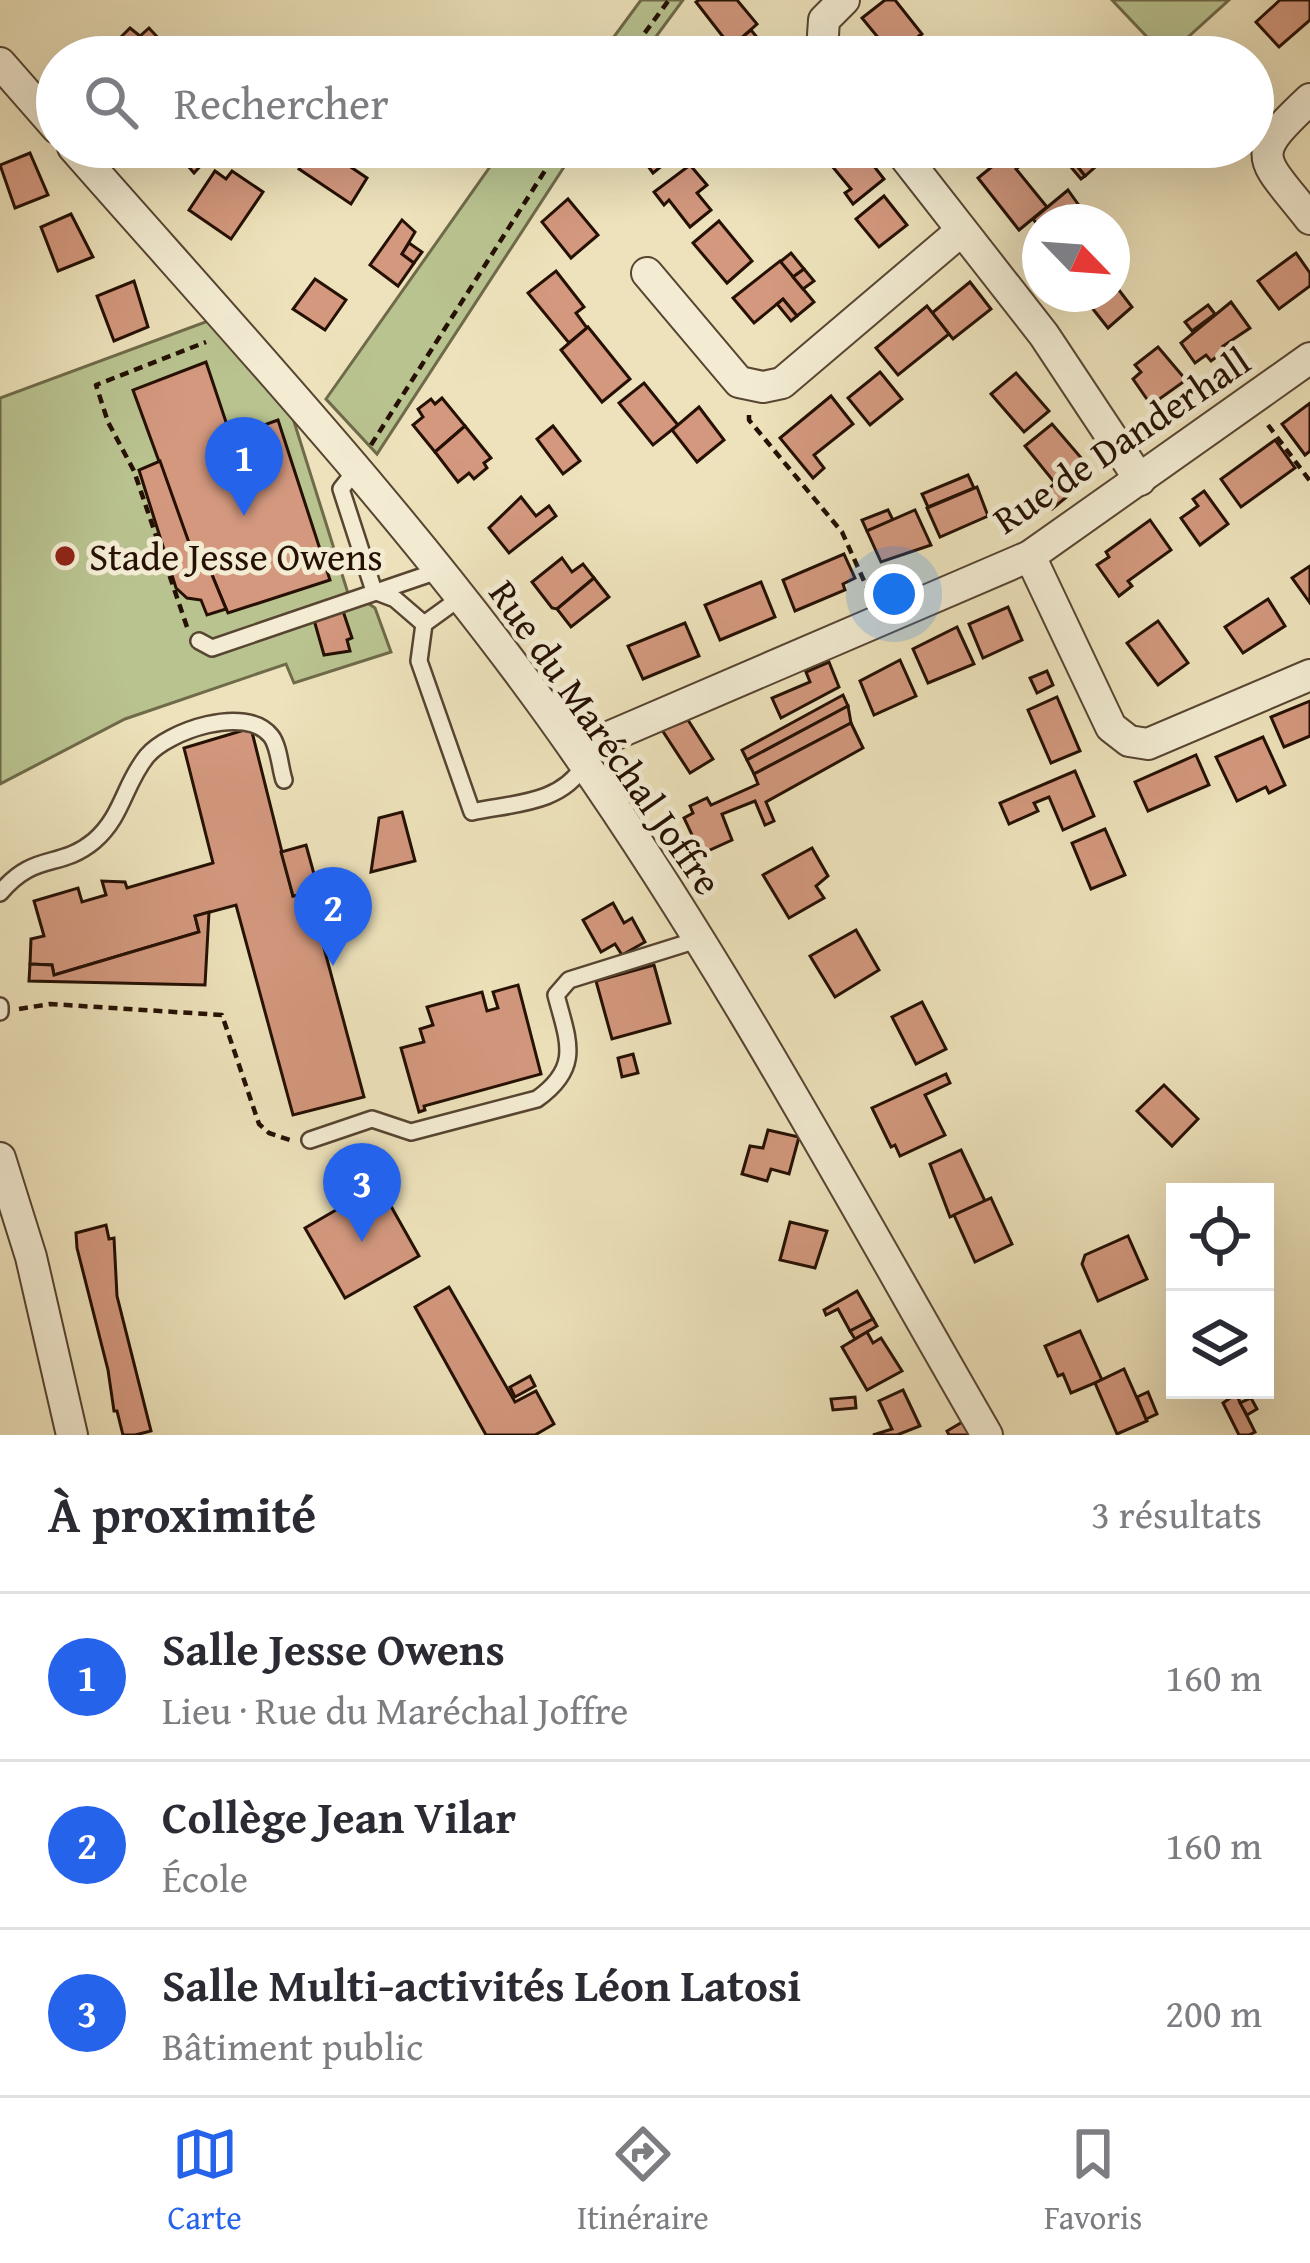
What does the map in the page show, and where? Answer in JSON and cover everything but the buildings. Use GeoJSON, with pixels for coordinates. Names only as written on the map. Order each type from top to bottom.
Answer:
{"type":"FeatureCollection","features":[{"type":"Feature","properties":{"kind":"street"},"geometry":{"type":"LineString","coordinates":[[823,36],[824,20],[844,0]]}},
{"type":"Feature","properties":{"kind":"street"},"geometry":{"type":"LineString","coordinates":[[0,63],[36,104]]}},
{"type":"Feature","properties":{"kind":"street"},"geometry":{"type":"LineString","coordinates":[[1274,132],[1310,98]]}},
{"type":"Feature","properties":{"kind":"street","name":"Rue du Maréchal Joffre"},"geometry":{"type":"LineString","coordinates":[[92,168],[356,470],[580,758],[700,939],[988,1435]]}},
{"type":"Feature","properties":{"kind":"street"},"geometry":{"type":"LineString","coordinates":[[913,168],[1044,335],[1140,480]]}},
{"type":"Feature","properties":{"kind":"street"},"geometry":{"type":"LineString","coordinates":[[1271,168],[1310,219]]}},
{"type":"Feature","properties":{"kind":"street"},"geometry":{"type":"LineString","coordinates":[[647,273],[739,382],[763,388],[782,383],[961,231]]}},
{"type":"Feature","properties":{"kind":"street","name":"Rue de Danderhall"},"geometry":{"type":"LineString","coordinates":[[580,758],[1030,556],[1310,358]]}},
{"type":"Feature","properties":{"kind":"street"},"geometry":{"type":"LineString","coordinates":[[1030,556],[1111,727],[1130,741],[1148,744],[1310,675]]}},
{"type":"Feature","properties":{"kind":"street"},"geometry":{"type":"LineString","coordinates":[[0,1159],[31,1257],[72,1435]]}},
{"type":"Feature","properties":{"kind":"lane"},"geometry":{"type":"LineString","coordinates":[[356,470],[341,489],[374,591]]}},
{"type":"Feature","properties":{"kind":"lane"},"geometry":{"type":"LineString","coordinates":[[199,641],[212,648],[426,574],[433,564]]}},
{"type":"Feature","properties":{"kind":"lane"},"geometry":{"type":"LineString","coordinates":[[374,591],[395,599],[424,624]]}},
{"type":"Feature","properties":{"kind":"lane"},"geometry":{"type":"LineString","coordinates":[[460,598],[424,624],[419,662],[472,812],[556,795],[573,783],[580,758]]}},
{"type":"Feature","properties":{"kind":"lane"},"geometry":{"type":"LineString","coordinates":[[0,893],[16,874],[36,863],[72,856],[94,840],[118,815],[146,758],[170,735],[234,720],[257,727],[272,737],[284,780]]}},
{"type":"Feature","properties":{"kind":"lane"},"geometry":{"type":"LineString","coordinates":[[310,1140],[372,1120],[411,1132],[538,1099],[555,1086],[570,1051],[558,988],[569,980],[700,939]]}},
{"type":"Feature","properties":{"kind":"path"},"geometry":{"type":"LineString","coordinates":[[643,36],[669,0]]}},
{"type":"Feature","properties":{"kind":"path"},"geometry":{"type":"LineString","coordinates":[[356,470],[547,168]]}},
{"type":"Feature","properties":{"kind":"path"},"geometry":{"type":"LineString","coordinates":[[199,641],[191,636],[182,614],[134,471],[108,422],[96,385],[234,331]]}},
{"type":"Feature","properties":{"kind":"path"},"geometry":{"type":"LineString","coordinates":[[748,384],[749,420],[842,532],[881,619]]}},
{"type":"Feature","properties":{"kind":"path"},"geometry":{"type":"LineString","coordinates":[[1250,401],[1310,481]]}},
{"type":"Feature","properties":{"kind":"path"},"geometry":{"type":"LineString","coordinates":[[0,1010],[50,1004],[222,1016],[259,1124],[284,1140],[310,1140]]}},
{"type":"Feature","properties":{"kind":"green space"},"geometry":{"type":"Polygon","coordinates":[[[641,0],[683,0],[656,36],[614,36],[641,0]]]}},
{"type":"Feature","properties":{"kind":"green space"},"geometry":{"type":"Polygon","coordinates":[[[1112,0],[1229,0],[1189,36],[1146,36],[1112,0]]]}},
{"type":"Feature","properties":{"kind":"green space"},"geometry":{"type":"Polygon","coordinates":[[[489,168],[563,168],[377,454],[326,399],[489,168]]]}},
{"type":"Feature","properties":{"kind":"green space"},"geometry":{"type":"Polygon","coordinates":[[[208,321],[291,412],[352,606],[366,602],[375,608],[391,652],[294,683],[286,664],[125,719],[0,784],[0,398],[208,321]]]}},
{"type":"Feature","properties":{"kind":"place","name":"Salle Jesse Owens"},"geometry":{"type":"Point","coordinates":[244,516]}},
{"type":"Feature","properties":{"kind":"place","name":"Stade Jesse Owens"},"geometry":{"type":"Point","coordinates":[65,556]}},
{"type":"Feature","properties":{"kind":"place","name":"Collège Jean Vilar"},"geometry":{"type":"Point","coordinates":[333,966]}},
{"type":"Feature","properties":{"kind":"place","name":"Salle Multi-activités Léon Latosi"},"geometry":{"type":"Point","coordinates":[362,1242]}}]}
